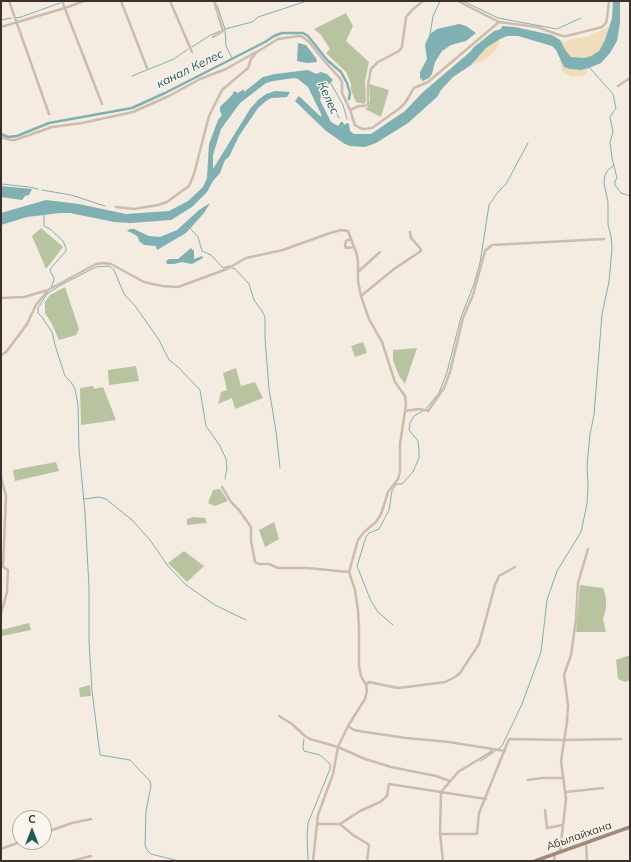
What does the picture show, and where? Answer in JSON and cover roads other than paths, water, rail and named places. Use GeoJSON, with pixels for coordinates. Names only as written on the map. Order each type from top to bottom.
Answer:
{"type":"FeatureCollection","features":[{"type":"Feature","properties":{"kind":"main road","name":"Абылайхана"},"geometry":{"type":"LineString","coordinates":[[535,861],[630,827]]}},
{"type":"Feature","properties":{"kind":"street"},"geometry":{"type":"LineString","coordinates":[[9,1],[15,23],[49,114]]}},
{"type":"Feature","properties":{"kind":"street"},"geometry":{"type":"LineString","coordinates":[[62,1],[102,104]]}},
{"type":"Feature","properties":{"kind":"street"},"geometry":{"type":"LineString","coordinates":[[1,27],[84,1]]}},
{"type":"Feature","properties":{"kind":"street"},"geometry":{"type":"LineString","coordinates":[[122,1],[148,68]]}},
{"type":"Feature","properties":{"kind":"street"},"geometry":{"type":"LineString","coordinates":[[170,1],[192,52]]}},
{"type":"Feature","properties":{"kind":"street"},"geometry":{"type":"LineString","coordinates":[[212,37],[223,31],[214,1]]}},
{"type":"Feature","properties":{"kind":"street"},"geometry":{"type":"LineString","coordinates":[[350,110],[368,104],[368,84],[371,69],[378,62],[399,51],[402,47],[406,17],[423,1]]}},
{"type":"Feature","properties":{"kind":"street"},"geometry":{"type":"LineString","coordinates":[[458,1],[499,22],[537,27],[562,36],[568,36],[602,27],[606,23],[609,1]]}},
{"type":"Feature","properties":{"kind":"street"},"geometry":{"type":"LineString","coordinates":[[1,137],[15,140],[52,127],[82,123],[138,110],[169,96],[200,79],[226,69],[282,38],[294,36],[303,37],[309,42],[339,77],[342,82],[342,92],[356,126],[364,129],[372,128],[405,103],[414,88],[428,82],[499,22]]}},
{"type":"Feature","properties":{"kind":"street"},"geometry":{"type":"LineString","coordinates":[[116,207],[134,209],[158,205],[167,202],[189,186],[194,174],[209,116],[216,100],[222,90],[248,68],[251,59],[257,52]]}},
{"type":"Feature","properties":{"kind":"street"},"geometry":{"type":"LineString","coordinates":[[618,86],[630,78]]}},
{"type":"Feature","properties":{"kind":"street"},"geometry":{"type":"LineString","coordinates":[[1,298],[24,297],[48,290],[96,264],[102,263],[111,264],[144,282],[162,286],[178,287],[227,269],[246,258],[283,250],[341,230],[348,231],[358,261],[358,281],[361,296],[369,319],[382,342],[395,382],[404,396],[406,405],[400,444],[400,472],[398,479],[388,492],[376,522],[364,532],[358,540],[349,572],[355,590],[358,610],[359,666],[367,691],[365,699],[348,726],[338,747],[333,774],[318,815],[313,861]]}},
{"type":"Feature","properties":{"kind":"street"},"geometry":{"type":"LineString","coordinates":[[361,296],[394,269],[421,251],[411,238],[410,232]]}},
{"type":"Feature","properties":{"kind":"street"},"geometry":{"type":"LineString","coordinates":[[351,239],[346,241],[346,248],[354,247]]}},
{"type":"Feature","properties":{"kind":"street"},"geometry":{"type":"LineString","coordinates":[[405,411],[419,409],[428,410],[444,388],[450,372],[463,318],[473,295],[485,251],[492,245],[604,239]]}},
{"type":"Feature","properties":{"kind":"street"},"geometry":{"type":"LineString","coordinates":[[358,272],[380,252]]}},
{"type":"Feature","properties":{"kind":"street"},"geometry":{"type":"LineString","coordinates":[[1,355],[11,347],[27,324],[36,305],[48,290]]}},
{"type":"Feature","properties":{"kind":"street"},"geometry":{"type":"LineString","coordinates":[[1,477],[6,496],[6,512],[3,529],[3,567],[8,570],[7,592],[1,614]]}},
{"type":"Feature","properties":{"kind":"street"},"geometry":{"type":"LineString","coordinates":[[222,487],[231,502],[239,510],[251,527],[250,541],[255,562],[259,564],[269,564],[278,568],[307,568],[349,572]]}},
{"type":"Feature","properties":{"kind":"street"},"geometry":{"type":"LineString","coordinates":[[560,852],[566,792],[561,761],[568,706],[564,675],[571,655],[576,619],[578,583],[588,549]]}},
{"type":"Feature","properties":{"kind":"street"},"geometry":{"type":"LineString","coordinates":[[366,685],[369,682],[398,688],[444,682],[455,677],[460,673],[478,644],[499,576],[515,567]]}},
{"type":"Feature","properties":{"kind":"street"},"geometry":{"type":"LineString","coordinates":[[279,716],[292,724],[305,736],[391,767],[436,776],[450,781]]}},
{"type":"Feature","properties":{"kind":"street"},"geometry":{"type":"LineString","coordinates":[[348,726],[354,730],[365,732],[449,742],[505,751]]}},
{"type":"Feature","properties":{"kind":"street"},"geometry":{"type":"LineString","coordinates":[[440,834],[477,834],[479,813],[486,799],[492,779],[509,739],[621,739]]}},
{"type":"Feature","properties":{"kind":"street"},"geometry":{"type":"LineString","coordinates":[[443,861],[440,834],[441,792],[458,772],[491,752],[492,749]]}},
{"type":"Feature","properties":{"kind":"street"},"geometry":{"type":"LineString","coordinates":[[528,780],[563,778]]}},
{"type":"Feature","properties":{"kind":"street"},"geometry":{"type":"LineString","coordinates":[[317,824],[340,824],[360,811],[380,802],[387,796],[389,784],[486,799]]}},
{"type":"Feature","properties":{"kind":"street"},"geometry":{"type":"LineString","coordinates":[[566,792],[603,788]]}},
{"type":"Feature","properties":{"kind":"street"},"geometry":{"type":"LineString","coordinates":[[545,810],[547,828],[563,825]]}},
{"type":"Feature","properties":{"kind":"street"},"geometry":{"type":"LineString","coordinates":[[52,830],[72,823],[91,819]]}},
{"type":"Feature","properties":{"kind":"street"},"geometry":{"type":"LineString","coordinates":[[340,824],[368,844],[367,861]]}},
{"type":"Feature","properties":{"kind":"street"},"geometry":{"type":"LineString","coordinates":[[586,843],[587,861]]}},
{"type":"Feature","properties":{"kind":"street"},"geometry":{"type":"LineString","coordinates":[[1,848],[12,845]]}},
{"type":"Feature","properties":{"kind":"street"},"geometry":{"type":"LineString","coordinates":[[554,861],[555,854]]}},
{"type":"Feature","properties":{"kind":"street"},"geometry":{"type":"LineString","coordinates":[[72,861],[91,856]]}},
{"type":"Feature","properties":{"kind":"water","name":"Келес"},"geometry":{"type":"Polygon","coordinates":[[[613,1],[620,1],[620,23],[617,41],[610,53],[601,63],[589,68],[581,70],[564,67],[556,50],[552,46],[518,36],[507,36],[486,48],[471,65],[453,77],[441,90],[437,97],[408,123],[376,143],[365,147],[350,146],[345,144],[326,131],[295,101],[299,96],[321,117],[308,87],[298,79],[294,78],[273,81],[266,83],[240,103],[221,129],[213,155],[213,169],[250,109],[258,100],[266,94],[275,91],[290,92],[287,97],[271,98],[258,108],[239,136],[229,157],[225,160],[220,173],[213,181],[207,192],[192,207],[171,220],[131,223],[114,222],[70,213],[60,213],[27,217],[1,225],[1,213],[46,200],[79,204],[126,214],[169,211],[188,201],[203,187],[207,178],[209,144],[218,120],[222,115],[220,107],[234,91],[238,93],[244,89],[244,92],[263,77],[308,70],[316,74],[321,72],[327,74],[333,80],[325,86],[325,90],[332,98],[329,100],[324,95],[321,96],[320,100],[331,122],[338,126],[341,122],[343,122],[344,125],[347,123],[349,124],[350,131],[354,134],[371,134],[405,111],[422,93],[474,47],[494,31],[501,29],[502,26],[515,27],[552,35],[560,40],[571,57],[584,58],[591,56],[599,51],[605,40],[612,18],[613,1]]]}},
{"type":"Feature","properties":{"kind":"water"},"geometry":{"type":"Polygon","coordinates":[[[459,24],[466,26],[476,33],[466,41],[451,45],[442,51],[435,62],[432,74],[429,78],[423,81],[420,78],[420,72],[427,59],[425,45],[430,34],[437,29],[459,24]]]}},
{"type":"Feature","properties":{"kind":"water"},"geometry":{"type":"Polygon","coordinates":[[[298,43],[306,45],[316,58],[317,62],[307,63],[297,61],[298,43]]]}},
{"type":"Feature","properties":{"kind":"water"},"geometry":{"type":"Polygon","coordinates":[[[1,186],[32,189],[29,195],[25,196],[22,200],[1,197],[1,186]]]}},
{"type":"Feature","properties":{"kind":"water"},"geometry":{"type":"Polygon","coordinates":[[[210,203],[204,213],[186,233],[157,250],[156,246],[144,245],[139,241],[138,237],[127,231],[134,229],[149,236],[160,237],[177,230],[199,210],[210,203]]]}},
{"type":"Feature","properties":{"kind":"water"},"geometry":{"type":"Polygon","coordinates":[[[191,248],[194,251],[194,259],[202,256],[203,258],[192,264],[182,262],[167,264],[166,261],[169,259],[178,259],[191,248]]]}},
{"type":"Feature","properties":{"kind":"waterway"},"geometry":{"type":"LineString","coordinates":[[225,29],[252,22],[258,17],[307,1]]}},
{"type":"Feature","properties":{"kind":"waterway"},"geometry":{"type":"LineString","coordinates":[[430,35],[433,16],[440,1]]}},
{"type":"Feature","properties":{"kind":"waterway"},"geometry":{"type":"LineString","coordinates":[[463,1],[498,18],[557,29],[581,18]]}},
{"type":"Feature","properties":{"kind":"waterway"},"geometry":{"type":"LineString","coordinates":[[15,18],[60,3]]}},
{"type":"Feature","properties":{"kind":"waterway"},"geometry":{"type":"LineString","coordinates":[[217,5],[225,29],[226,46],[232,58]]}},
{"type":"Feature","properties":{"kind":"waterway"},"geometry":{"type":"LineString","coordinates":[[1,20],[11,18]]}},
{"type":"Feature","properties":{"kind":"waterway"},"geometry":{"type":"LineString","coordinates":[[192,47],[220,31]]}},
{"type":"Feature","properties":{"kind":"waterway","name":"канал Келес"},"geometry":{"type":"LineString","coordinates":[[1,134],[8,137],[17,136],[49,123],[132,108],[165,93],[282,33],[303,33],[308,36],[327,60],[341,72],[350,93],[349,99]]}},
{"type":"Feature","properties":{"kind":"waterway"},"geometry":{"type":"LineString","coordinates":[[132,76],[174,59],[188,49]]}},
{"type":"Feature","properties":{"kind":"waterway"},"geometry":{"type":"LineString","coordinates":[[589,67],[613,94],[616,108],[610,117],[613,132],[610,142],[617,178],[615,185],[621,193],[630,196]]}},
{"type":"Feature","properties":{"kind":"waterway"},"geometry":{"type":"LineString","coordinates":[[330,82],[343,105],[347,119]]}},
{"type":"Feature","properties":{"kind":"waterway"},"geometry":{"type":"LineString","coordinates":[[329,99],[339,118]]}},
{"type":"Feature","properties":{"kind":"waterway"},"geometry":{"type":"LineString","coordinates":[[426,409],[439,393],[447,372],[461,317],[474,284],[480,263],[489,205],[506,184],[528,143]]}},
{"type":"Feature","properties":{"kind":"waterway"},"geometry":{"type":"LineString","coordinates":[[498,749],[502,746],[522,704],[541,652],[547,600],[557,571],[581,532],[587,504],[587,466],[590,434],[594,415],[602,314],[609,282],[612,248],[608,225],[608,202],[604,183],[605,175],[614,165]]}},
{"type":"Feature","properties":{"kind":"waterway"},"geometry":{"type":"LineString","coordinates":[[1,184],[38,189]]}},
{"type":"Feature","properties":{"kind":"waterway"},"geometry":{"type":"LineString","coordinates":[[42,190],[71,195],[105,206]]}},
{"type":"Feature","properties":{"kind":"waterway"},"geometry":{"type":"LineString","coordinates":[[44,215],[44,226],[50,229],[63,241],[66,248],[66,251],[51,268],[50,271],[54,278],[51,287]]}},
{"type":"Feature","properties":{"kind":"waterway"},"geometry":{"type":"LineString","coordinates":[[190,228],[198,237],[202,251],[211,255],[223,268],[229,266]]}},
{"type":"Feature","properties":{"kind":"waterway"},"geometry":{"type":"LineString","coordinates":[[47,294],[96,267],[109,266],[114,270],[124,294],[136,307],[159,340],[169,360],[178,367],[200,390],[206,426],[220,446],[226,459],[227,468],[225,479]]}},
{"type":"Feature","properties":{"kind":"waterway"},"geometry":{"type":"LineString","coordinates":[[232,268],[235,269],[249,284],[254,300],[265,317],[269,389],[280,468]]}},
{"type":"Feature","properties":{"kind":"waterway"},"geometry":{"type":"LineString","coordinates":[[48,292],[38,308],[38,313],[52,332],[65,376],[75,389],[78,405],[79,449],[85,513],[89,588],[89,641],[92,691],[100,755],[130,760],[150,781],[151,786],[146,811],[145,845],[151,854],[179,861]]}},
{"type":"Feature","properties":{"kind":"waterway"},"geometry":{"type":"LineString","coordinates":[[393,625],[378,612],[371,601],[357,566],[366,537],[369,533],[379,529],[389,510],[392,491],[396,484],[402,484],[413,472],[419,458],[418,441],[409,430],[410,423],[414,416],[423,411]]}},
{"type":"Feature","properties":{"kind":"waterway"},"geometry":{"type":"LineString","coordinates":[[84,499],[99,497],[106,499],[132,520],[150,540],[168,566],[186,585],[215,605],[246,620]]}},
{"type":"Feature","properties":{"kind":"waterway"},"geometry":{"type":"LineString","coordinates":[[304,739],[304,751],[320,755],[330,764],[330,769],[308,823],[308,861]]}},
{"type":"Feature","properties":{"kind":"waterway"},"geometry":{"type":"LineString","coordinates":[[481,761],[495,751]]}}]}
